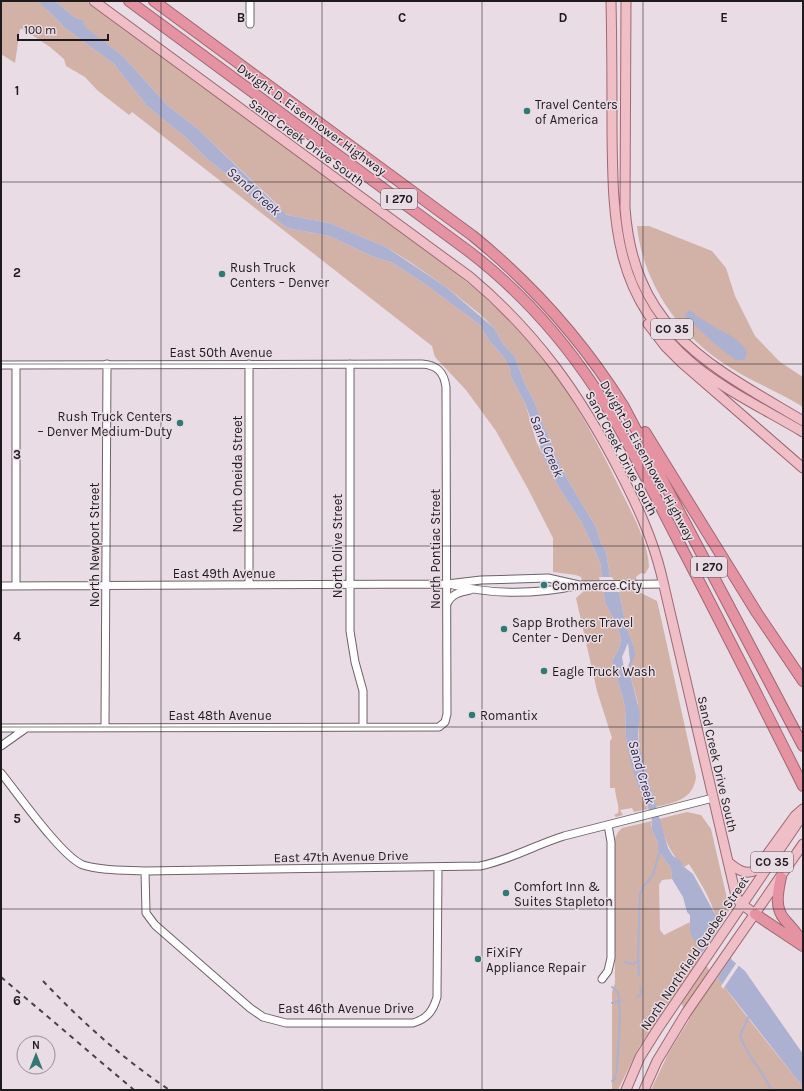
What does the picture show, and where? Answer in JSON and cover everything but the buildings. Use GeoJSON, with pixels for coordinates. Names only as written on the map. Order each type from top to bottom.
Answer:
{"type":"FeatureCollection","features":[{"type":"Feature","properties":{"kind":"highway","name":"Dwight D. Eisenhower Highway"},"geometry":{"type":"LineString","coordinates":[[130,1],[467,250],[509,286],[551,329],[585,374],[615,421],[803,786]]}},
{"type":"Feature","properties":{"kind":"highway","name":"Dwight D. Eisenhower Highway"},"geometry":{"type":"LineString","coordinates":[[154,1],[458,225],[522,278],[562,321],[583,346],[613,389],[668,489],[803,746]]}},
{"type":"Feature","properties":{"kind":"highway"},"geometry":{"type":"LineString","coordinates":[[613,389],[632,412],[736,579],[803,681]]}},
{"type":"Feature","properties":{"kind":"highway"},"geometry":{"type":"LineString","coordinates":[[781,877],[778,892],[779,910],[784,920],[798,934],[803,943]]}},
{"type":"Feature","properties":{"kind":"highway"},"geometry":{"type":"LineString","coordinates":[[755,914],[803,946]]}},
{"type":"Feature","properties":{"kind":"main road","name":"Sand Creek Drive South"},"geometry":{"type":"LineString","coordinates":[[94,1],[461,270],[513,317],[558,369],[596,428],[645,524],[656,552],[736,896],[742,905]]}},
{"type":"Feature","properties":{"kind":"main road","name":"CO 35"},"geometry":{"type":"LineString","coordinates":[[611,1],[614,211],[622,258],[630,281],[640,301],[666,337],[694,364],[728,388],[803,432]]}},
{"type":"Feature","properties":{"kind":"main road","name":"CO 35"},"geometry":{"type":"LineString","coordinates":[[626,1],[625,208],[628,232],[638,271],[658,310],[678,335],[697,354],[724,374],[803,421]]}},
{"type":"Feature","properties":{"kind":"main road"},"geometry":{"type":"LineString","coordinates":[[640,301],[643,316],[658,338],[672,353],[803,468]]}},
{"type":"Feature","properties":{"kind":"main road"},"geometry":{"type":"LineString","coordinates":[[728,862],[744,872],[752,872],[756,870],[801,814]]}},
{"type":"Feature","properties":{"kind":"main road","name":"North Northfield Quebec Street"},"geometry":{"type":"LineString","coordinates":[[626,1090],[640,1057],[801,814]]}},
{"type":"Feature","properties":{"kind":"main road","name":"North Northfield Quebec Street"},"geometry":{"type":"LineString","coordinates":[[644,1090],[657,1061],[686,1013],[803,844]]}},
{"type":"Feature","properties":{"kind":"main road"},"geometry":{"type":"LineString","coordinates":[[742,905],[755,914]]}},
{"type":"Feature","properties":{"kind":"street"},"geometry":{"type":"LineString","coordinates":[[250,1],[250,24]]}},
{"type":"Feature","properties":{"kind":"street"},"geometry":{"type":"LineString","coordinates":[[16,364],[16,586]]}},
{"type":"Feature","properties":{"kind":"street","name":"North Newport Street"},"geometry":{"type":"LineString","coordinates":[[105,727],[107,364]]}},
{"type":"Feature","properties":{"kind":"street","name":"North Oneida Street"},"geometry":{"type":"LineString","coordinates":[[249,364],[249,585]]}},
{"type":"Feature","properties":{"kind":"street","name":"North Olive Street"},"geometry":{"type":"LineString","coordinates":[[350,364],[351,641],[363,691],[363,727]]}},
{"type":"Feature","properties":{"kind":"street","name":"East 50th Avenue"},"geometry":{"type":"LineString","coordinates":[[1,365],[422,364],[439,369]]}},
{"type":"Feature","properties":{"kind":"street","name":"North Pontiac Street"},"geometry":{"type":"LineString","coordinates":[[438,727],[445,722],[447,714],[446,387],[443,374],[439,369]]}},
{"type":"Feature","properties":{"kind":"street","name":"East 49th Avenue"},"geometry":{"type":"LineString","coordinates":[[1,586],[447,584],[488,579],[548,578],[579,585]]}},
{"type":"Feature","properties":{"kind":"street","name":"East 49th Avenue"},"geometry":{"type":"LineString","coordinates":[[447,584],[488,593],[550,591],[579,585],[664,584]]}},
{"type":"Feature","properties":{"kind":"street"},"geometry":{"type":"LineString","coordinates":[[447,606],[449,599],[454,595],[470,590]]}},
{"type":"Feature","properties":{"kind":"street","name":"East 48th Avenue"},"geometry":{"type":"LineString","coordinates":[[1,728],[438,727]]}},
{"type":"Feature","properties":{"kind":"street"},"geometry":{"type":"LineString","coordinates":[[1,746],[26,728]]}},
{"type":"Feature","properties":{"kind":"street","name":"East 47th Avenue Drive"},"geometry":{"type":"LineString","coordinates":[[1,773],[62,849],[76,861],[97,868],[145,870],[476,867],[498,863],[550,840],[713,798]]}},
{"type":"Feature","properties":{"kind":"street"},"geometry":{"type":"LineString","coordinates":[[602,979],[608,971],[611,958],[611,842],[608,825]]}},
{"type":"Feature","properties":{"kind":"street","name":"East 46th Avenue Drive"},"geometry":{"type":"LineString","coordinates":[[145,870],[146,913],[155,925],[250,1008],[263,1017],[286,1022],[413,1022],[426,1017],[432,1010],[437,997],[438,867]]}},
{"type":"Feature","properties":{"kind":"shaded area"},"geometry":{"type":"Polygon","coordinates":[[[1,1],[41,1],[47,10],[65,28],[114,64],[147,106],[184,136],[207,159],[230,177],[270,215],[287,228],[329,236],[376,258],[391,262],[422,282],[480,325],[487,338],[505,359],[511,371],[511,377],[525,403],[536,441],[559,488],[582,523],[600,562],[605,603],[616,623],[621,638],[619,648],[612,661],[625,706],[626,738],[638,787],[644,791],[643,796],[648,809],[634,812],[632,808],[620,810],[623,815],[616,817],[614,815],[618,813],[618,807],[615,788],[610,788],[610,741],[612,738],[597,691],[576,598],[584,591],[581,577],[553,572],[553,538],[527,487],[496,431],[466,390],[435,357],[432,346],[132,112],[129,115],[97,90],[85,77],[66,66],[64,59],[50,47],[23,29],[20,29],[15,63],[1,54],[1,1]]]}},
{"type":"Feature","properties":{"kind":"shaded area"},"geometry":{"type":"Polygon","coordinates":[[[55,1],[86,1],[452,270],[481,294],[507,319],[530,343],[551,369],[570,396],[604,457],[634,518],[646,547],[649,567],[645,574],[641,573],[636,577],[639,592],[657,601],[696,777],[691,791],[682,799],[656,807],[639,746],[638,703],[630,674],[630,667],[635,650],[626,626],[619,592],[610,577],[606,551],[601,543],[596,527],[562,470],[515,357],[504,345],[494,328],[481,315],[446,287],[386,247],[329,223],[287,215],[198,129],[167,105],[123,56],[84,27],[83,20],[74,17],[55,1]]]}},
{"type":"Feature","properties":{"kind":"shaded area"},"geometry":{"type":"Polygon","coordinates":[[[637,226],[649,226],[712,251],[726,268],[735,296],[755,336],[780,362],[803,377],[803,407],[723,363],[706,351],[677,321],[665,304],[646,267],[637,226]]]}},
{"type":"Feature","properties":{"kind":"shaded area"},"geometry":{"type":"Polygon","coordinates":[[[687,812],[701,815],[711,829],[729,907],[729,911],[718,928],[714,911],[703,887],[689,864],[684,867],[671,850],[659,819],[687,812]]]}},
{"type":"Feature","properties":{"kind":"shaded area"},"geometry":{"type":"Polygon","coordinates":[[[652,821],[651,828],[658,843],[658,851],[671,868],[672,879],[662,880],[659,885],[660,930],[664,935],[690,922],[692,935],[702,954],[718,978],[757,1030],[803,1087],[803,1090],[651,1090],[668,1054],[689,1020],[676,992],[638,1049],[618,1090],[612,1089],[612,992],[615,983],[614,841],[618,832],[622,828],[652,821]]]}},
{"type":"Feature","properties":{"kind":"water","name":"Sand Creek"},"geometry":{"type":"Polygon","coordinates":[[[38,1],[55,1],[74,17],[83,20],[85,27],[123,56],[167,105],[198,129],[287,215],[329,223],[386,247],[446,287],[494,328],[504,345],[515,357],[562,470],[596,527],[601,543],[606,551],[610,577],[619,592],[626,626],[635,650],[635,656],[630,667],[630,674],[640,713],[638,734],[639,746],[668,848],[673,856],[680,860],[683,866],[693,874],[716,916],[722,943],[732,960],[745,971],[803,1054],[803,1087],[720,981],[699,950],[690,932],[690,915],[687,912],[683,897],[672,879],[671,868],[658,851],[658,843],[651,828],[652,820],[645,801],[644,791],[638,787],[630,760],[626,738],[625,706],[612,661],[619,648],[621,638],[616,623],[605,603],[600,562],[582,523],[559,488],[544,458],[525,403],[511,377],[511,371],[505,359],[487,338],[480,325],[422,282],[391,262],[376,258],[329,236],[287,228],[270,215],[230,177],[207,159],[184,136],[147,106],[114,64],[65,28],[38,1]],[[628,643],[622,657],[624,668],[627,669],[630,661],[628,643]]]}},
{"type":"Feature","properties":{"kind":"water"},"geometry":{"type":"Polygon","coordinates":[[[690,310],[701,319],[739,342],[747,352],[745,360],[736,360],[716,345],[685,316],[685,314],[690,310]]]}},
{"type":"Feature","properties":{"kind":"pier"},"geometry":{"type":"Polygon","coordinates":[[[599,577],[612,577],[621,592],[602,592],[599,577]]]}},
{"type":"Feature","properties":{"kind":"pier"},"geometry":{"type":"Polygon","coordinates":[[[720,926],[724,942],[732,956],[716,980],[700,956],[720,926]]]}},
{"type":"Feature","properties":{"kind":"pier"},"geometry":{"type":"Polygon","coordinates":[[[737,962],[740,964],[723,989],[721,986],[737,962]]]}},
{"type":"Feature","properties":{"kind":"waterway"},"geometry":{"type":"LineString","coordinates":[[639,976],[638,955],[640,894],[643,887],[653,875],[660,850]]}},
{"type":"Feature","properties":{"kind":"waterway"},"geometry":{"type":"LineString","coordinates":[[624,962],[634,964],[639,960]]}},
{"type":"Feature","properties":{"kind":"waterway"},"geometry":{"type":"LineString","coordinates":[[637,997],[641,994],[640,986]]}},
{"type":"Feature","properties":{"kind":"waterway"},"geometry":{"type":"LineString","coordinates":[[612,987],[618,992],[620,1016],[617,1069],[614,1081],[612,1081]]}},
{"type":"Feature","properties":{"kind":"waterway"},"geometry":{"type":"LineString","coordinates":[[612,1003],[621,1000]]}},
{"type":"Feature","properties":{"kind":"waterway"},"geometry":{"type":"LineString","coordinates":[[749,1016],[740,1035],[746,1050],[764,1076],[771,1090]]}},
{"type":"Feature","properties":{"kind":"railway"},"geometry":{"type":"LineString","coordinates":[[1,977],[134,1090]]}},
{"type":"Feature","properties":{"kind":"railway"},"geometry":{"type":"LineString","coordinates":[[43,981],[118,1052],[168,1089]]}},
{"type":"Feature","properties":{"kind":"place","name":"Travel Centers of America"},"geometry":{"type":"Point","coordinates":[527,111]}},
{"type":"Feature","properties":{"kind":"place","name":"Rush Truck Centers – Denver"},"geometry":{"type":"Point","coordinates":[222,274]}},
{"type":"Feature","properties":{"kind":"place","name":"Rush Truck Centers – Denver Medium-Duty"},"geometry":{"type":"Point","coordinates":[180,423]}},
{"type":"Feature","properties":{"kind":"place","name":"Commerce City"},"geometry":{"type":"Point","coordinates":[544,585]}},
{"type":"Feature","properties":{"kind":"place","name":"Sapp Brothers Travel Center - Denver"},"geometry":{"type":"Point","coordinates":[504,629]}},
{"type":"Feature","properties":{"kind":"place","name":"Eagle Truck Wash"},"geometry":{"type":"Point","coordinates":[544,671]}},
{"type":"Feature","properties":{"kind":"place","name":"Romantix"},"geometry":{"type":"Point","coordinates":[472,715]}},
{"type":"Feature","properties":{"kind":"place","name":"Comfort Inn & Suites Stapleton"},"geometry":{"type":"Point","coordinates":[506,893]}},
{"type":"Feature","properties":{"kind":"place","name":"FiXiFY Appliance Repair"},"geometry":{"type":"Point","coordinates":[478,959]}}]}
